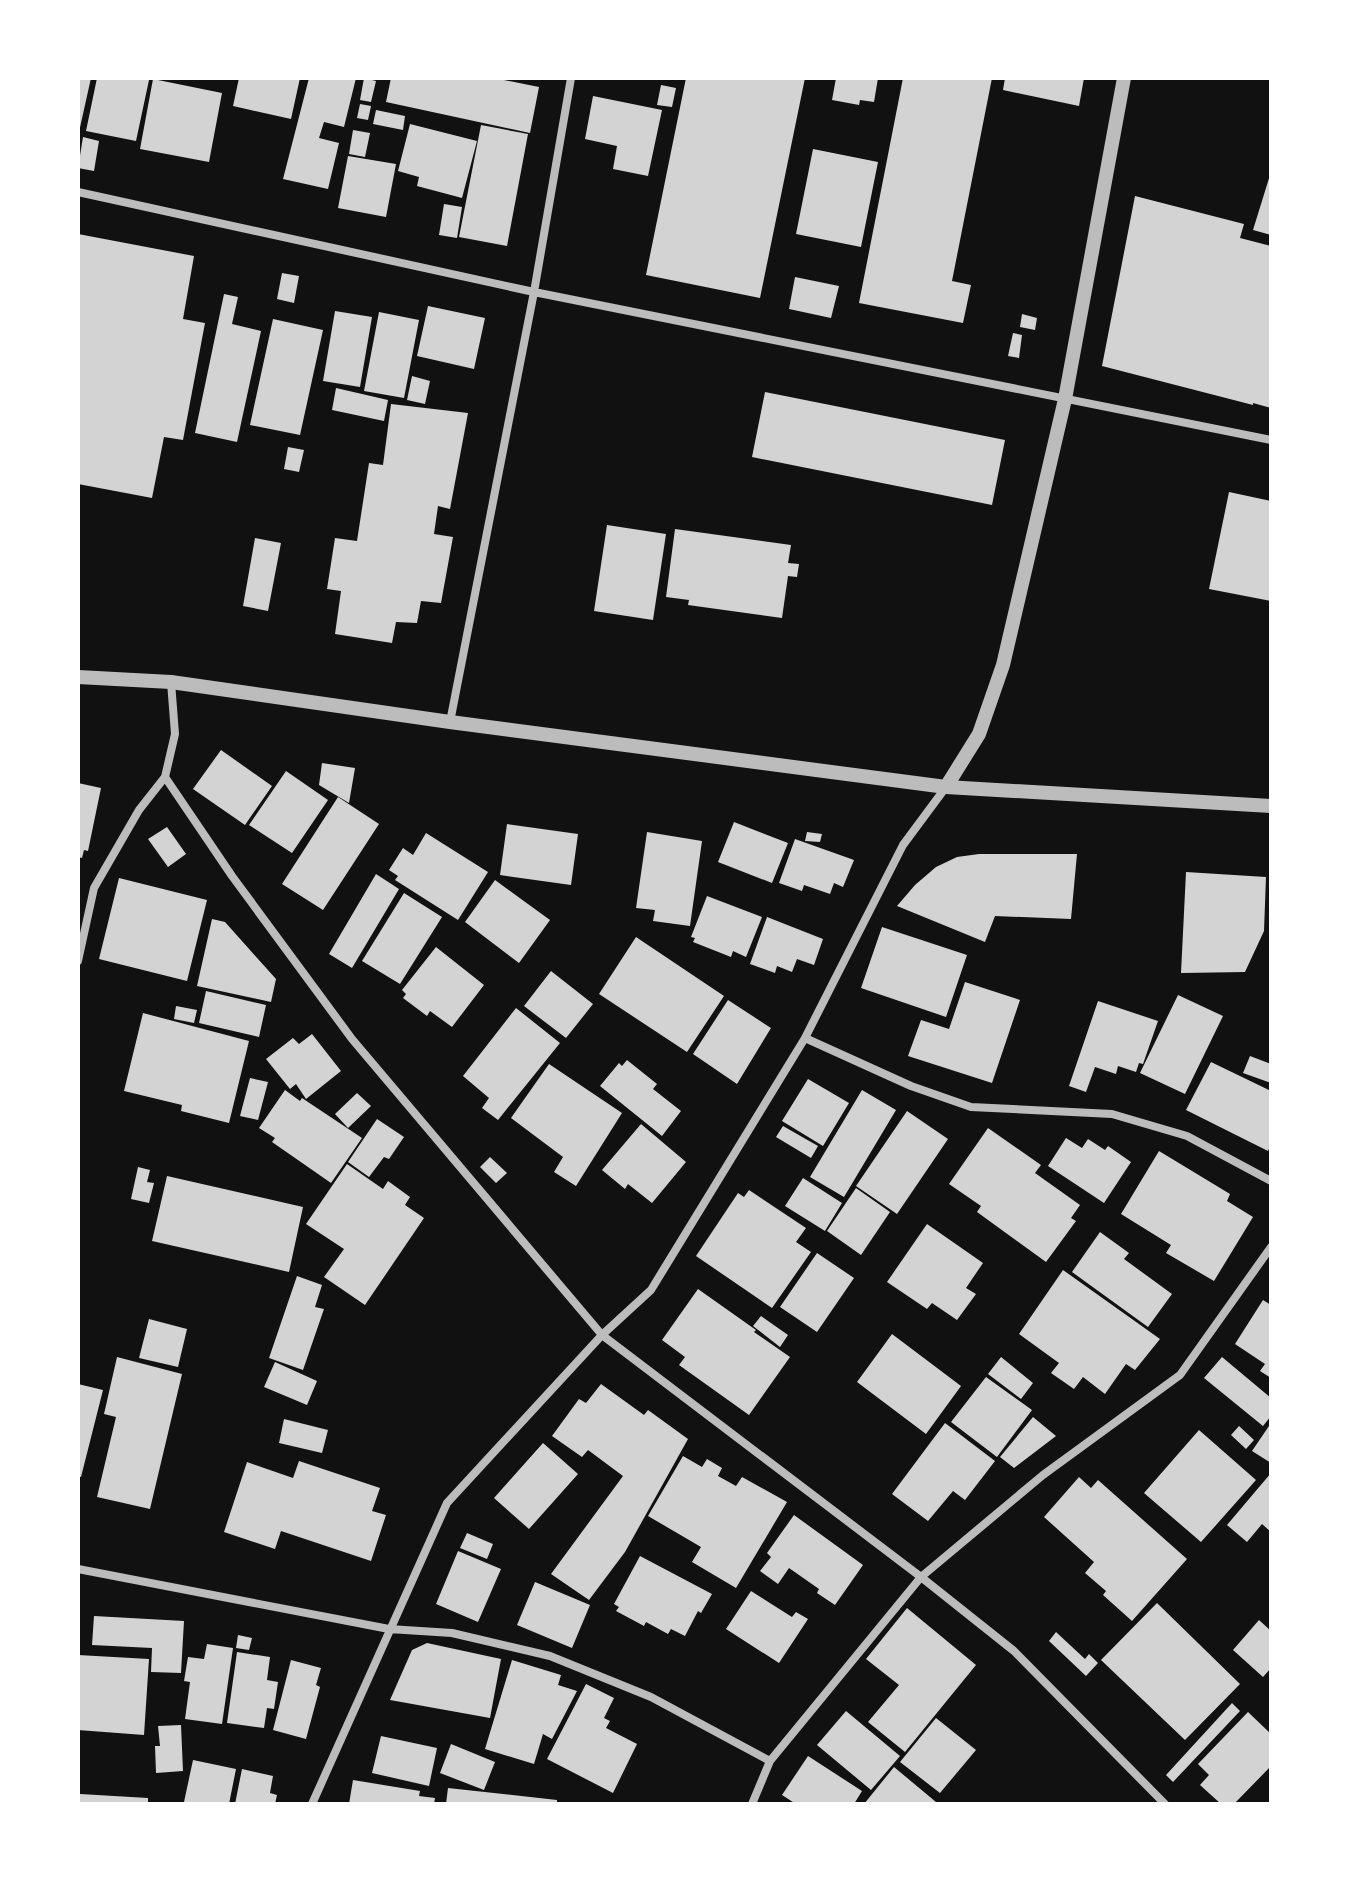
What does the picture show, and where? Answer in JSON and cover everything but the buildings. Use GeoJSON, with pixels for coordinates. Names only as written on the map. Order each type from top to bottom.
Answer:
{"type":"FeatureCollection","features":[{"type":"Feature","properties":{"kind":"street"},"geometry":{"type":"LineString","coordinates":[[450,722],[534,292],[571,78]]}},
{"type":"Feature","properties":{"kind":"street"},"geometry":{"type":"LineString","coordinates":[[312,1804],[447,1503],[602,1335],[651,1290],[805,1038],[903,845],[946,787],[979,734],[1003,665],[1065,399],[1124,78]]}},
{"type":"Feature","properties":{"kind":"street"},"geometry":{"type":"LineString","coordinates":[[78,192],[534,292],[1271,440]]}},
{"type":"Feature","properties":{"kind":"street"},"geometry":{"type":"LineString","coordinates":[[78,677],[171,682],[946,787],[1271,806]]}},
{"type":"Feature","properties":{"kind":"street"},"geometry":{"type":"LineString","coordinates":[[78,961],[94,888],[139,810],[165,777],[175,734],[171,682]]}},
{"type":"Feature","properties":{"kind":"street"},"geometry":{"type":"LineString","coordinates":[[165,777],[232,876],[352,1039],[602,1335],[1014,1651],[1165,1804]]}},
{"type":"Feature","properties":{"kind":"street"},"geometry":{"type":"LineString","coordinates":[[805,1038],[911,1086],[971,1107],[1112,1114],[1187,1136],[1271,1181]]}},
{"type":"Feature","properties":{"kind":"street"},"geometry":{"type":"LineString","coordinates":[[752,1804],[770,1761],[921,1577],[1043,1475],[1180,1375],[1271,1247]]}},
{"type":"Feature","properties":{"kind":"street"},"geometry":{"type":"LineString","coordinates":[[78,1569],[389,1629],[452,1633],[550,1656],[651,1697],[770,1761]]}}]}
